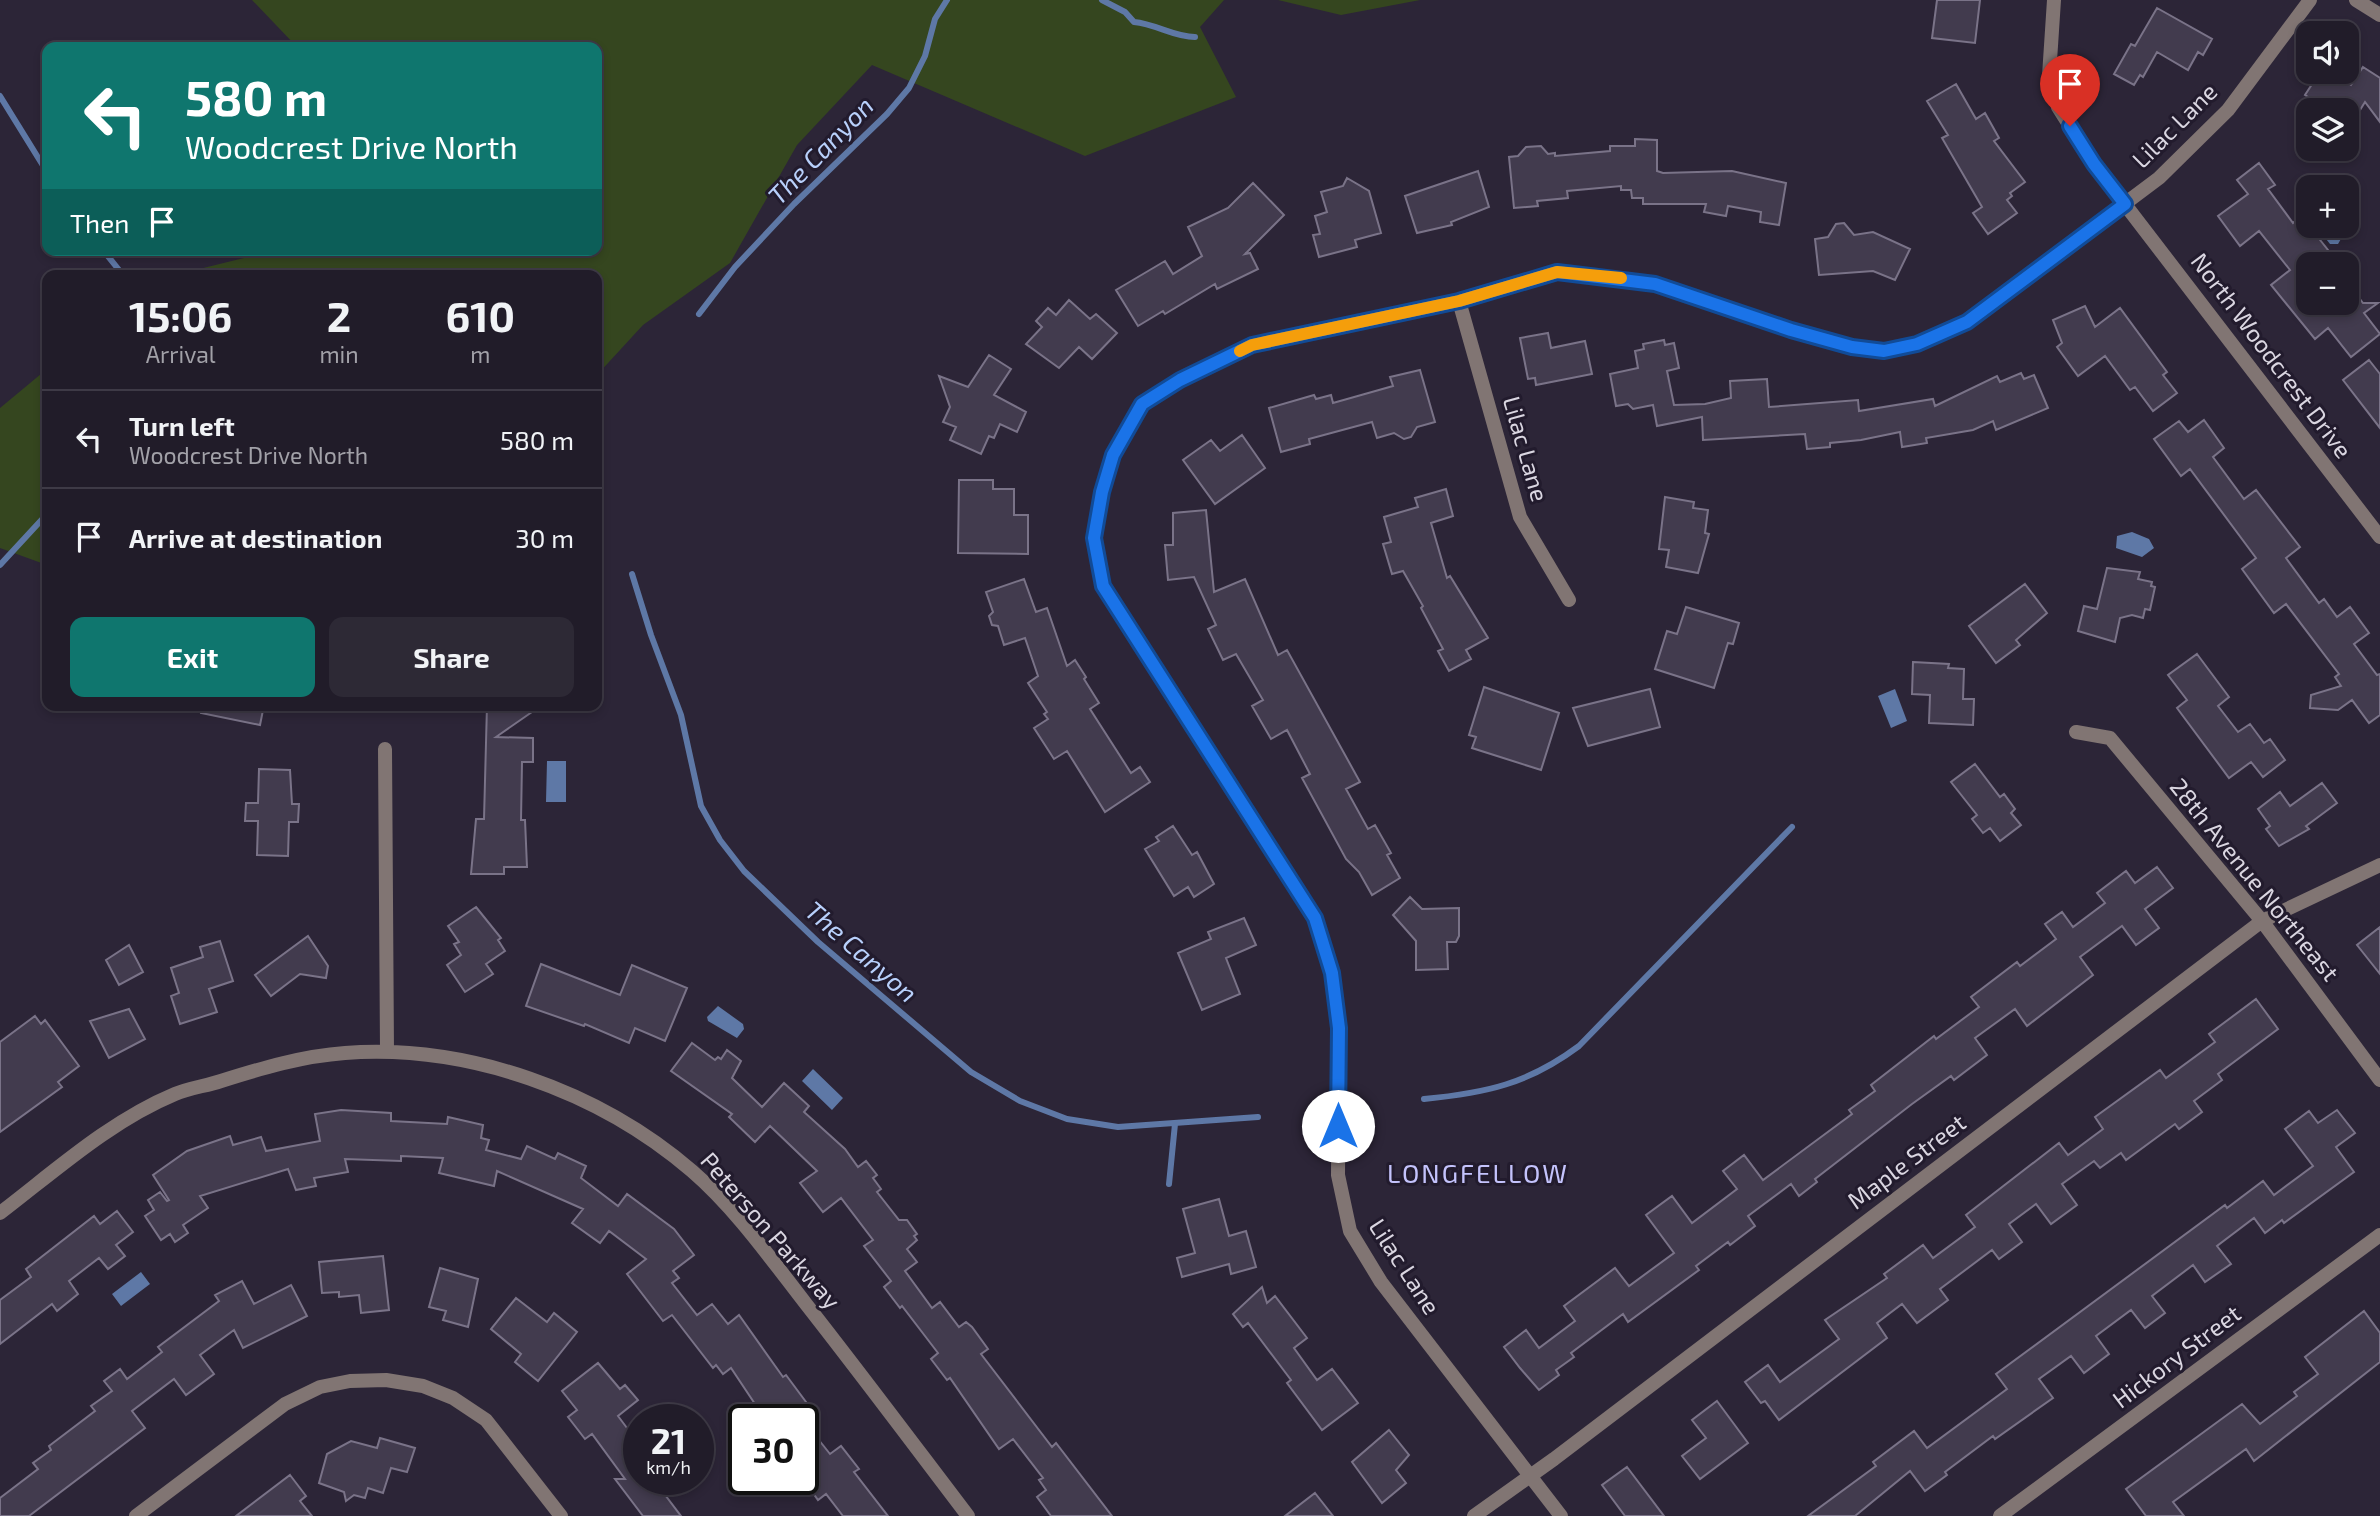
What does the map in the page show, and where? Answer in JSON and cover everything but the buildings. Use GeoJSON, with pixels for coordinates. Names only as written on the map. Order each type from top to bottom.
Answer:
{"type":"FeatureCollection","features":[{"type":"Feature","properties":{"kind":"street","name":"North Woodcrest Drive"},"geometry":{"type":"LineString","coordinates":[[2054,0],[2049,76],[2058,107],[2094,164],[2380,537]]}},
{"type":"Feature","properties":{"kind":"street","name":"Lilac Lane"},"geometry":{"type":"LineString","coordinates":[[1560,1516],[1381,1282],[1350,1231],[1338,1175],[1339,1028],[1332,973],[1315,918],[1103,586],[1094,538],[1102,492],[1113,455],[1142,404],[1180,380],[1252,345],[1459,301],[1557,272],[1655,284],[1791,330],[1852,347],[1884,351],[1917,344],[1967,322],[2159,178],[2228,110],[2310,0]]}},
{"type":"Feature","properties":{"kind":"street"},"geometry":{"type":"LineString","coordinates":[[2356,0],[2380,15]]}},
{"type":"Feature","properties":{"kind":"street","name":"Lilac Lane"},"geometry":{"type":"LineString","coordinates":[[1459,301],[1520,517],[1569,600]]}},
{"type":"Feature","properties":{"kind":"street","name":"28th Avenue Northeast"},"geometry":{"type":"LineString","coordinates":[[2076,732],[2110,738],[2262,921],[2380,1080]]}},
{"type":"Feature","properties":{"kind":"street"},"geometry":{"type":"LineString","coordinates":[[385,749],[387,1051]]}},
{"type":"Feature","properties":{"kind":"street","name":"Maple Street"},"geometry":{"type":"LineString","coordinates":[[1474,1516],[2262,921],[2380,865]]}},
{"type":"Feature","properties":{"kind":"street","name":"Peterson Parkway"},"geometry":{"type":"LineString","coordinates":[[0,1213],[99,1137],[175,1094],[303,1058],[387,1051],[475,1063],[554,1088],[646,1136],[694,1172],[773,1262],[968,1516]]}},
{"type":"Feature","properties":{"kind":"street","name":"Hickory Street"},"geometry":{"type":"LineString","coordinates":[[2000,1516],[2380,1235]]}},
{"type":"Feature","properties":{"kind":"street"},"geometry":{"type":"LineString","coordinates":[[136,1516],[285,1404],[320,1387],[350,1381],[386,1380],[433,1390],[453,1398],[486,1420],[561,1516]]}},
{"type":"Feature","properties":{"kind":"green space"},"geometry":{"type":"Polygon","coordinates":[[[252,0],[1224,0],[1200,27],[1236,97],[1085,156],[872,65],[797,145],[730,263],[643,325],[602,370],[602,270],[195,270],[252,256],[602,256],[602,42],[292,42],[252,0]]]}},
{"type":"Feature","properties":{"kind":"green space"},"geometry":{"type":"Polygon","coordinates":[[[1278,0],[1420,0],[1341,15],[1278,0]]]}},
{"type":"Feature","properties":{"kind":"green space"},"geometry":{"type":"Polygon","coordinates":[[[42,373],[42,563],[0,548],[0,408],[42,373]]]}},
{"type":"Feature","properties":{"kind":"water"},"geometry":{"type":"Polygon","coordinates":[[[2325,238],[2342,238],[2338,244],[2330,244],[2325,238]]]}},
{"type":"Feature","properties":{"kind":"water"},"geometry":{"type":"Polygon","coordinates":[[[2132,532],[2149,539],[2154,548],[2142,557],[2116,548],[2117,536],[2132,532]]]}},
{"type":"Feature","properties":{"kind":"water"},"geometry":{"type":"Polygon","coordinates":[[[1895,689],[1907,721],[1891,728],[1878,696],[1895,689]]]}},
{"type":"Feature","properties":{"kind":"water"},"geometry":{"type":"Polygon","coordinates":[[[547,761],[566,761],[566,802],[546,802],[547,761]]]}},
{"type":"Feature","properties":{"kind":"water"},"geometry":{"type":"Polygon","coordinates":[[[718,1006],[743,1024],[744,1029],[737,1038],[708,1021],[707,1017],[718,1006]]]}},
{"type":"Feature","properties":{"kind":"water"},"geometry":{"type":"Polygon","coordinates":[[[813,1069],[843,1098],[832,1110],[802,1081],[813,1069]]]}},
{"type":"Feature","properties":{"kind":"water"},"geometry":{"type":"Polygon","coordinates":[[[141,1272],[150,1284],[121,1306],[112,1294],[141,1272]]]}},
{"type":"Feature","properties":{"kind":"waterway","name":"The Canyon"},"geometry":{"type":"LineString","coordinates":[[699,314],[735,267],[794,204],[887,114],[909,88],[925,56],[935,19],[947,0]]}},
{"type":"Feature","properties":{"kind":"waterway"},"geometry":{"type":"LineString","coordinates":[[1102,0],[1125,12],[1134,22],[1195,37]]}},
{"type":"Feature","properties":{"kind":"waterway"},"geometry":{"type":"LineString","coordinates":[[0,96],[42,164]]}},
{"type":"Feature","properties":{"kind":"waterway"},"geometry":{"type":"LineString","coordinates":[[108,256],[119,270]]}},
{"type":"Feature","properties":{"kind":"waterway"},"geometry":{"type":"LineString","coordinates":[[0,565],[42,519]]}},
{"type":"Feature","properties":{"kind":"waterway","name":"The Canyon"},"geometry":{"type":"LineString","coordinates":[[632,574],[681,715],[701,806],[720,840],[744,871],[818,942],[971,1072],[1020,1101],[1067,1119],[1118,1127],[1258,1117]]}},
{"type":"Feature","properties":{"kind":"waterway"},"geometry":{"type":"LineString","coordinates":[[1424,1099],[1487,1090],[1524,1078],[1579,1046],[1792,827]]}},
{"type":"Feature","properties":{"kind":"waterway"},"geometry":{"type":"LineString","coordinates":[[1169,1184],[1175,1124]]}},
{"type":"Feature","properties":{"kind":"slow traffic"},"geometry":{"type":"LineString","coordinates":[[1240,351],[1252,345],[1459,301],[1557,272],[1621,278]]}},
{"type":"Feature","properties":{"kind":"district","name":"LONGFELLOW"},"geometry":{"type":"Point","coordinates":[1478,1174]}},
{"type":"Feature","properties":{"kind":"route"},"geometry":{"type":"LineString","coordinates":[[1338,1126],[1339,1028],[1332,973],[1315,918],[1103,586],[1094,538],[1102,492],[1113,455],[1142,404],[1180,380],[1252,345],[1459,301],[1557,272],[1655,284],[1791,330],[1852,347],[1884,351],[1917,344],[1967,322],[2125,204],[2094,164],[2070,126]]}}]}
